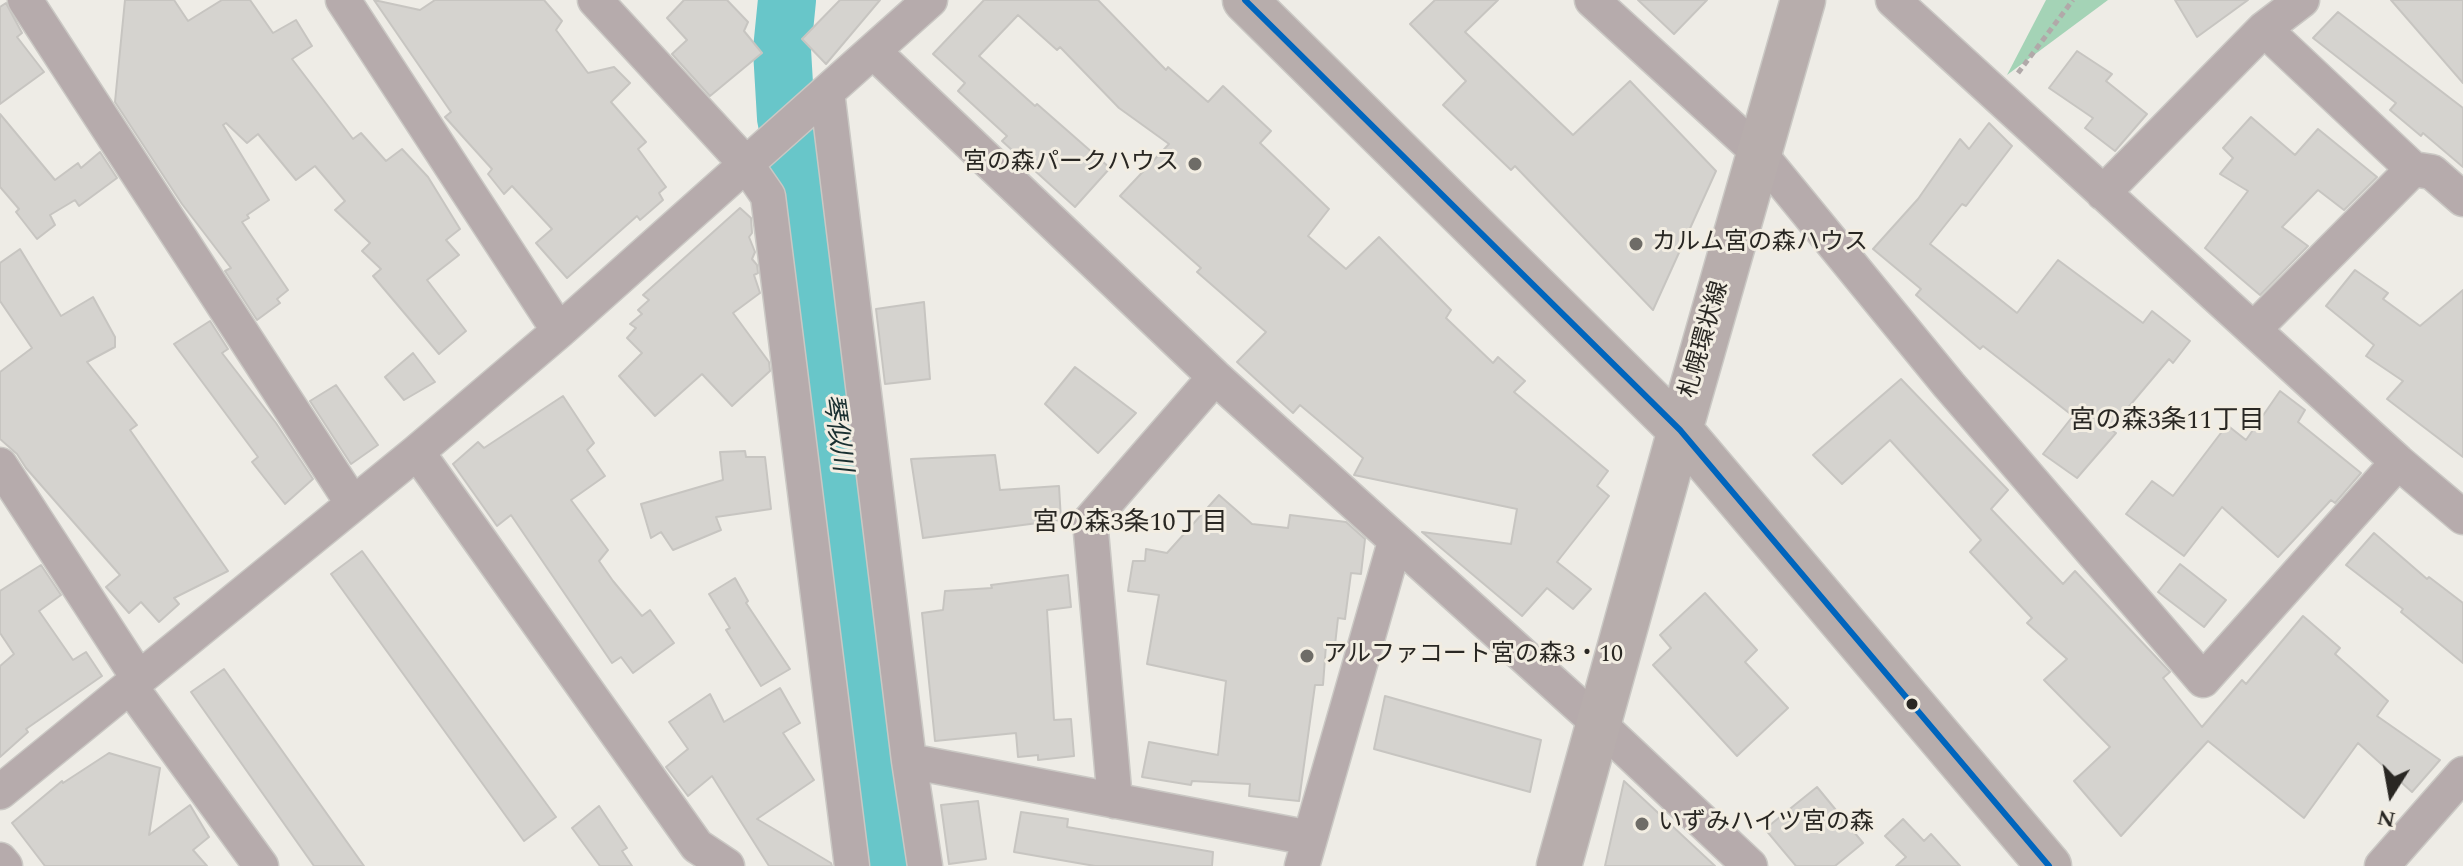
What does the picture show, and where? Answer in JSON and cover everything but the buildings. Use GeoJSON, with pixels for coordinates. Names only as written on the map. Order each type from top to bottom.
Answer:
{"type":"FeatureCollection","features":[{"type":"Feature","properties":{"kind":"main road"},"geometry":{"type":"LineString","coordinates":[[1245,0],[1680,430],[2049,866]]}},
{"type":"Feature","properties":{"kind":"main road","name":"札幌環状線"},"geometry":{"type":"LineString","coordinates":[[1559,866],[1803,0]]}},
{"type":"Feature","properties":{"kind":"street"},"geometry":{"type":"LineString","coordinates":[[25,0],[353,504]]}},
{"type":"Feature","properties":{"kind":"street"},"geometry":{"type":"LineString","coordinates":[[595,0],[757,154],[768,196],[852,866]]}},
{"type":"Feature","properties":{"kind":"street"},"geometry":{"type":"LineString","coordinates":[[0,792],[417,452],[559,331],[930,0]]}},
{"type":"Feature","properties":{"kind":"street"},"geometry":{"type":"LineString","coordinates":[[1592,0],[1759,153],[1949,385],[2203,680],[2398,462]]}},
{"type":"Feature","properties":{"kind":"street"},"geometry":{"type":"LineString","coordinates":[[1893,0],[2398,462],[2463,517]]}},
{"type":"Feature","properties":{"kind":"street"},"geometry":{"type":"LineString","coordinates":[[2103,193],[2264,29],[2302,0]]}},
{"type":"Feature","properties":{"kind":"street"},"geometry":{"type":"LineString","coordinates":[[350,3],[559,331]]}},
{"type":"Feature","properties":{"kind":"street"},"geometry":{"type":"LineString","coordinates":[[2264,29],[2413,169],[2432,172],[2463,199]]}},
{"type":"Feature","properties":{"kind":"street"},"geometry":{"type":"LineString","coordinates":[[873,51],[1215,377],[1599,724],[1750,866]]}},
{"type":"Feature","properties":{"kind":"street"},"geometry":{"type":"LineString","coordinates":[[817,101],[925,866]]}},
{"type":"Feature","properties":{"kind":"street"},"geometry":{"type":"LineString","coordinates":[[2254,329],[2413,169]]}},
{"type":"Feature","properties":{"kind":"street"},"geometry":{"type":"LineString","coordinates":[[1115,801],[1090,521],[1215,377]]}},
{"type":"Feature","properties":{"kind":"street"},"geometry":{"type":"LineString","coordinates":[[417,452],[697,846],[727,866]]}},
{"type":"Feature","properties":{"kind":"street"},"geometry":{"type":"LineString","coordinates":[[0,465],[135,682],[261,866]]}},
{"type":"Feature","properties":{"kind":"street"},"geometry":{"type":"LineString","coordinates":[[909,761],[1115,801],[1306,852],[1395,542]]}},
{"type":"Feature","properties":{"kind":"street"},"geometry":{"type":"LineString","coordinates":[[2382,866],[2463,774]]}},
{"type":"Feature","properties":{"kind":"street"},"geometry":{"type":"LineString","coordinates":[[0,860],[5,866]]}},
{"type":"Feature","properties":{"kind":"path"},"geometry":{"type":"LineString","coordinates":[[2014,77],[2073,0]]}},
{"type":"Feature","properties":{"kind":"green space"},"geometry":{"type":"Polygon","coordinates":[[[2046,0],[2108,0],[2007,75],[2046,0]]]}},
{"type":"Feature","properties":{"kind":"waterway","name":"琴似川"},"geometry":{"type":"LineString","coordinates":[[787,0],[782,50],[786,118],[801,194],[895,866]]}},
{"type":"Feature","properties":{"kind":"transit line"},"geometry":{"type":"LineString","coordinates":[[1245,0],[1680,430],[2049,866]]}},
{"type":"Feature","properties":{"kind":"place","name":"宮の森パークハウス"},"geometry":{"type":"Point","coordinates":[1195,164]}},
{"type":"Feature","properties":{"kind":"place","name":"カルム宮の森ハウス"},"geometry":{"type":"Point","coordinates":[1636,244]}},
{"type":"Feature","properties":{"kind":"place","name":"アルファコート宮の森3・10"},"geometry":{"type":"Point","coordinates":[1307,656]}},
{"type":"Feature","properties":{"kind":"place","name":"いずみハイツ宮の森"},"geometry":{"type":"Point","coordinates":[1642,824]}},
{"type":"Feature","properties":{"kind":"district","name":"宮の森3条11丁目"},"geometry":{"type":"Point","coordinates":[2167,423]}},
{"type":"Feature","properties":{"kind":"district","name":"宮の森3条10丁目"},"geometry":{"type":"Point","coordinates":[1130,525]}}]}
